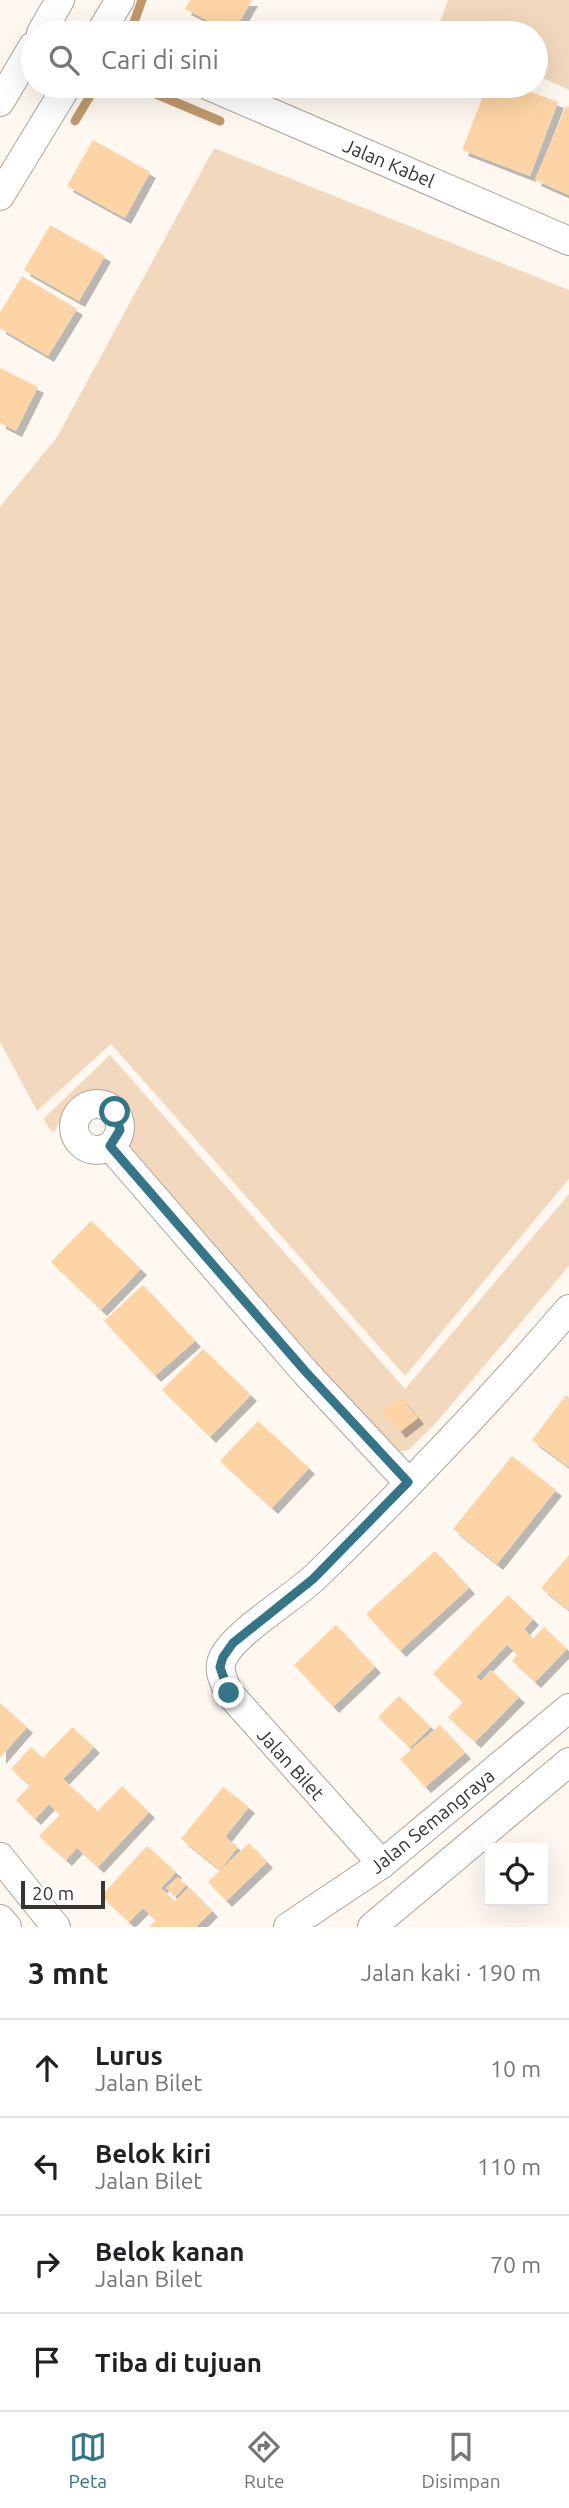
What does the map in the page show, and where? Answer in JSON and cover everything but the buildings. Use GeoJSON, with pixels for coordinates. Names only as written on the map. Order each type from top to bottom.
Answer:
{"type":"FeatureCollection","features":[{"type":"Feature","properties":{"kind":"street"},"geometry":{"type":"LineString","coordinates":[[48,21],[60,0]]}},
{"type":"Feature","properties":{"kind":"street"},"geometry":{"type":"LineString","coordinates":[[107,21],[120,0]]}},
{"type":"Feature","properties":{"kind":"street"},"geometry":{"type":"LineString","coordinates":[[0,102],[21,66]]}},
{"type":"Feature","properties":{"kind":"street"},"geometry":{"type":"LineString","coordinates":[[0,196],[60,98]]}},
{"type":"Feature","properties":{"kind":"street","name":"Jalan Kabel"},"geometry":{"type":"LineString","coordinates":[[237,98],[569,241]]}},
{"type":"Feature","properties":{"kind":"street"},"geometry":{"type":"LineString","coordinates":[[110,1146],[305,1371],[408,1482]]}},
{"type":"Feature","properties":{"kind":"street","name":"Jalan Bilet"},"geometry":{"type":"LineString","coordinates":[[382,1864],[229,1693],[220,1667],[223,1657],[233,1643],[313,1579],[497,1392],[569,1309]]}},
{"type":"Feature","properties":{"kind":"street","name":"Jalan Semangraya"},"geometry":{"type":"LineString","coordinates":[[288,1927],[382,1864],[569,1708]]}},
{"type":"Feature","properties":{"kind":"street"},"geometry":{"type":"LineString","coordinates":[[372,1927],[569,1762]]}},
{"type":"Feature","properties":{"kind":"street"},"geometry":{"type":"LineString","coordinates":[[0,1857],[56,1927]]}},
{"type":"Feature","properties":{"kind":"street"},"geometry":{"type":"LineString","coordinates":[[0,1919],[7,1927]]}},
{"type":"Feature","properties":{"kind":"shaded area"},"geometry":{"type":"Polygon","coordinates":[[[448,0],[569,0],[569,90],[548,80],[548,21],[440,21],[448,0]]]}},
{"type":"Feature","properties":{"kind":"shaded area"},"geometry":{"type":"Polygon","coordinates":[[[214,148],[569,290],[569,1179],[405,1376],[111,1044],[37,1111],[0,1042],[0,507],[57,437],[214,148]]]}},
{"type":"Feature","properties":{"kind":"shaded area"},"geometry":{"type":"Polygon","coordinates":[[[110,1055],[405,1389],[569,1194],[569,1266],[434,1425],[409,1450],[392,1452],[114,1138],[117,1128],[98,1105],[69,1107],[53,1133],[43,1119],[110,1055]]]}},
{"type":"Feature","properties":{"kind":"waterway"},"geometry":{"type":"LineString","coordinates":[[134,21],[142,0]]}},
{"type":"Feature","properties":{"kind":"waterway"},"geometry":{"type":"LineString","coordinates":[[75,121],[89,98]]}},
{"type":"Feature","properties":{"kind":"waterway"},"geometry":{"type":"LineString","coordinates":[[165,98],[220,121]]}},
{"type":"Feature","properties":{"kind":"route"},"geometry":{"type":"LineString","coordinates":[[115,1112],[120,1130],[110,1146],[305,1371],[408,1482],[313,1579],[233,1643],[223,1657],[220,1667],[229,1693]]}}]}
